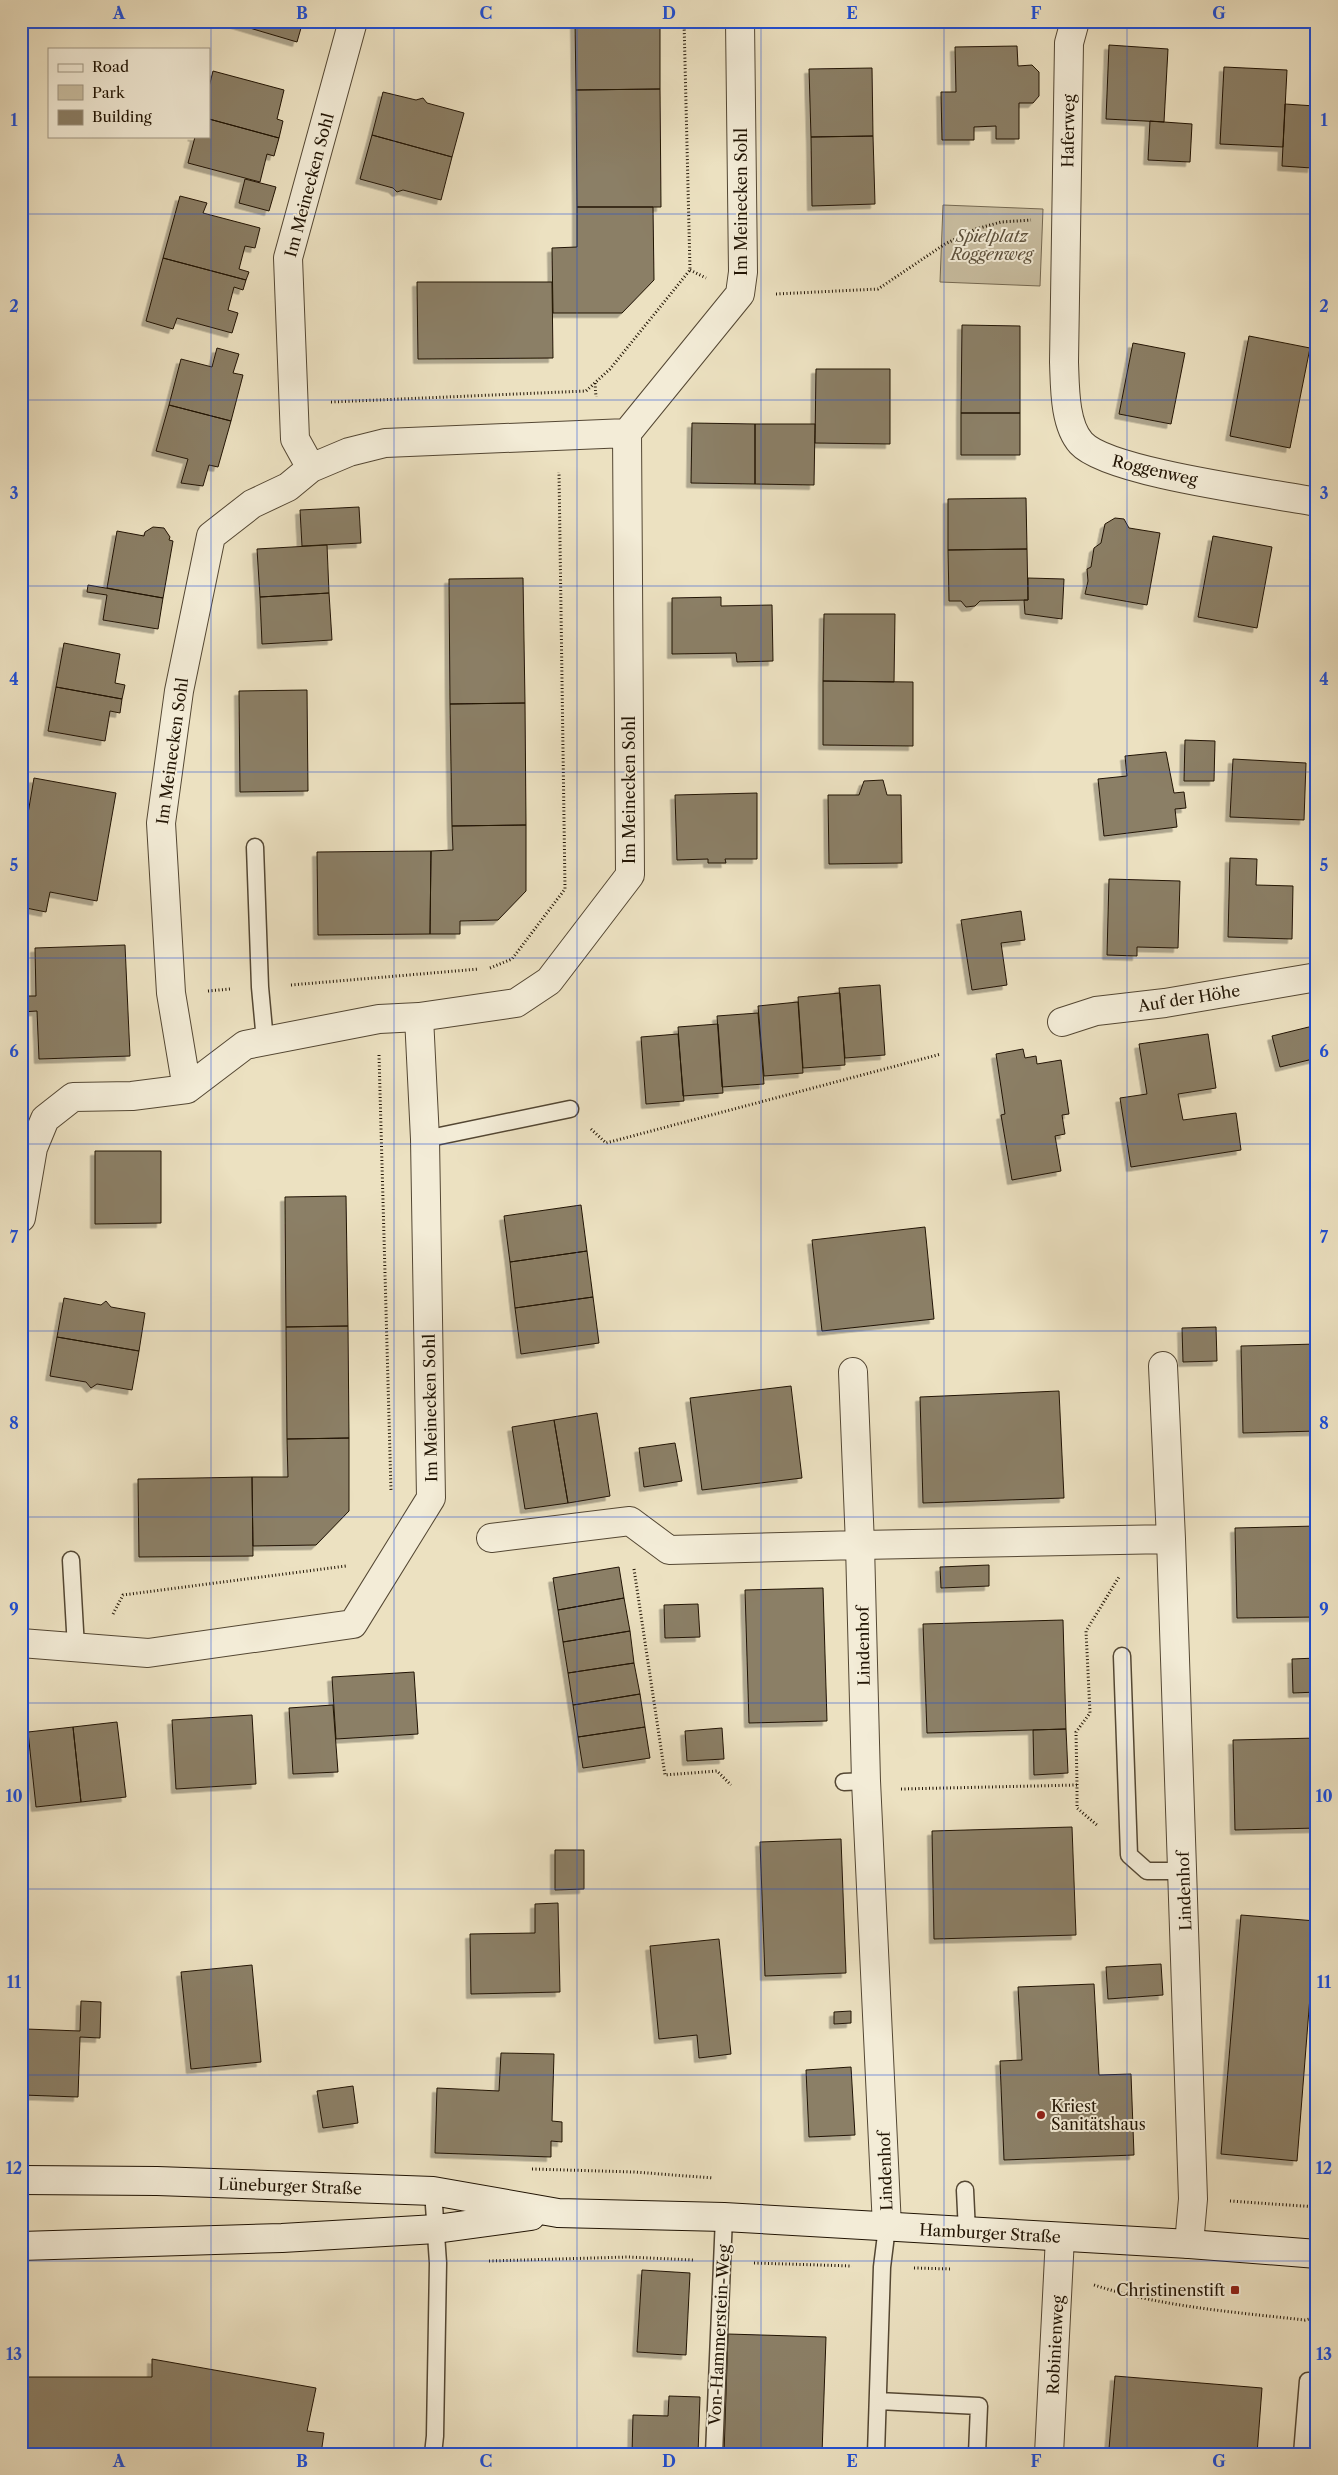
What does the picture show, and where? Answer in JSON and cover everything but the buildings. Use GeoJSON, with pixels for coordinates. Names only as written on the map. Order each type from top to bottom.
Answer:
{"type":"FeatureCollection","features":[{"type":"Feature","properties":{"kind":"street","name":"Im Meinecken Sohl"},"geometry":{"type":"LineString","coordinates":[[311,468],[295,439],[292,405],[288,258],[353,21]]}},
{"type":"Feature","properties":{"kind":"street","name":"Im Meinecken Sohl"},"geometry":{"type":"LineString","coordinates":[[21,1218],[33,1148],[45,1119],[73,1097],[132,1096],[187,1089],[246,1045],[379,1019],[419,1017],[516,1003],[549,981],[630,875],[627,433],[740,294],[743,272],[740,21]]}},
{"type":"Feature","properties":{"kind":"street","name":"Haferweg"},"geometry":{"type":"LineString","coordinates":[[1067,242],[1069,43],[1075,21]]}},
{"type":"Feature","properties":{"kind":"street","name":"Roggenweg"},"geometry":{"type":"LineString","coordinates":[[1067,242],[1064,362],[1067,413],[1081,443],[1106,458],[1137,469],[1317,502]]}},
{"type":"Feature","properties":{"kind":"street","name":"Im Meinecken Sohl"},"geometry":{"type":"LineString","coordinates":[[187,1089],[171,993],[161,823],[179,691],[211,536],[252,504],[288,487],[311,468],[349,452],[385,443],[627,433]]}},
{"type":"Feature","properties":{"kind":"street","name":"Auf der Höhe"},"geometry":{"type":"LineString","coordinates":[[1062,1022],[1096,1011],[1166,1003],[1317,977]]}},
{"type":"Feature","properties":{"kind":"street","name":"Im Meinecken Sohl"},"geometry":{"type":"LineString","coordinates":[[21,1643],[148,1653],[352,1624],[431,1498],[425,1139],[419,1017]]}},
{"type":"Feature","properties":{"kind":"street","name":"Lindenhof"},"geometry":{"type":"LineString","coordinates":[[1164,1366],[1193,2199],[1189,2244]]}},
{"type":"Feature","properties":{"kind":"street","name":"Lindenhof"},"geometry":{"type":"LineString","coordinates":[[853,1372],[860,1545],[859,1784],[888,2227]]}},
{"type":"Feature","properties":{"kind":"street"},"geometry":{"type":"LineString","coordinates":[[491,1538],[630,1521],[669,1550],[1171,1539]]}},
{"type":"Feature","properties":{"kind":"street","name":"Lüneburger Straße"},"geometry":{"type":"LineString","coordinates":[[21,2180],[157,2181],[433,2191],[558,2213]]}},
{"type":"Feature","properties":{"kind":"street","name":"Lüneburger Straße"},"geometry":{"type":"LineString","coordinates":[[21,2246],[282,2238],[436,2229],[558,2213],[663,2215]]}},
{"type":"Feature","properties":{"kind":"street","name":"Hamburger Straße"},"geometry":{"type":"LineString","coordinates":[[663,2215],[1189,2244],[1317,2254]]}},
{"type":"Feature","properties":{"kind":"street","name":"Robinienweg"},"geometry":{"type":"LineString","coordinates":[[1049,2454],[1060,2237]]}},
{"type":"Feature","properties":{"kind":"lane"},"geometry":{"type":"LineString","coordinates":[[255,846],[260,987],[265,1041]]}},
{"type":"Feature","properties":{"kind":"lane"},"geometry":{"type":"LineString","coordinates":[[425,1139],[570,1109]]}},
{"type":"Feature","properties":{"kind":"lane"},"geometry":{"type":"LineString","coordinates":[[71,1560],[85,1648]]}},
{"type":"Feature","properties":{"kind":"lane"},"geometry":{"type":"LineString","coordinates":[[1122,1656],[1129,1855],[1147,1871],[1183,1871]]}},
{"type":"Feature","properties":{"kind":"lane"},"geometry":{"type":"LineString","coordinates":[[965,2190],[966,2232]]}},
{"type":"Feature","properties":{"kind":"lane"},"geometry":{"type":"LineString","coordinates":[[432,2454],[435,2436],[438,2262],[433,2191]]}},
{"type":"Feature","properties":{"kind":"lane","name":"Von-Hammerstein-Weg"},"geometry":{"type":"LineString","coordinates":[[714,2454],[724,2217]]}},
{"type":"Feature","properties":{"kind":"lane"},"geometry":{"type":"LineString","coordinates":[[876,2454],[882,2267],[888,2227]]}},
{"type":"Feature","properties":{"kind":"lane"},"geometry":{"type":"LineString","coordinates":[[1302,2454],[1308,2381]]}},
{"type":"Feature","properties":{"kind":"lane"},"geometry":{"type":"LineString","coordinates":[[878,2400],[979,2406],[977,2454]]}},
{"type":"Feature","properties":{"kind":"path"},"geometry":{"type":"LineString","coordinates":[[292,405],[586,391],[610,369],[690,270],[684,21]]}},
{"type":"Feature","properties":{"kind":"path"},"geometry":{"type":"LineString","coordinates":[[740,294],[764,295],[878,289],[945,244],[976,229],[1001,222],[1030,220],[1053,226],[1067,242]]}},
{"type":"Feature","properties":{"kind":"path"},"geometry":{"type":"LineString","coordinates":[[171,993],[490,968],[512,959],[565,889],[559,454],[565,436],[596,404],[595,383]]}},
{"type":"Feature","properties":{"kind":"path"},"geometry":{"type":"LineString","coordinates":[[379,977],[391,1501]]}},
{"type":"Feature","properties":{"kind":"path"},"geometry":{"type":"LineString","coordinates":[[570,1109],[606,1143],[941,1054]]}},
{"type":"Feature","properties":{"kind":"path"},"geometry":{"type":"LineString","coordinates":[[626,1522],[665,1775],[717,1772],[732,1785]]}},
{"type":"Feature","properties":{"kind":"path"},"geometry":{"type":"LineString","coordinates":[[85,1648],[123,1595],[346,1566],[351,1558]]}},
{"type":"Feature","properties":{"kind":"path"},"geometry":{"type":"LineString","coordinates":[[859,1784],[1077,1785],[1077,1808],[1129,1855]]}},
{"type":"Feature","properties":{"kind":"path"},"geometry":{"type":"LineString","coordinates":[[438,2262],[628,2257],[960,2270]]}},
{"type":"Feature","properties":{"kind":"path"},"geometry":{"type":"LineString","coordinates":[[1058,2274],[1113,2291],[1165,2302],[1305,2320],[1317,2317]]}},
{"type":"Feature","properties":{"kind":"green space","name":"Spielplatz Roggenweg"},"geometry":{"type":"Polygon","coordinates":[[[943,205],[1043,209],[1040,286],[940,282],[943,205]]]}},
{"type":"Feature","properties":{"kind":"place","name":"Kriest Sanitätshaus"},"geometry":{"type":"Point","coordinates":[1041,2115]}},
{"type":"Feature","properties":{"kind":"place","name":"Christinenstift"},"geometry":{"type":"Point","coordinates":[1235,2290]}}]}
